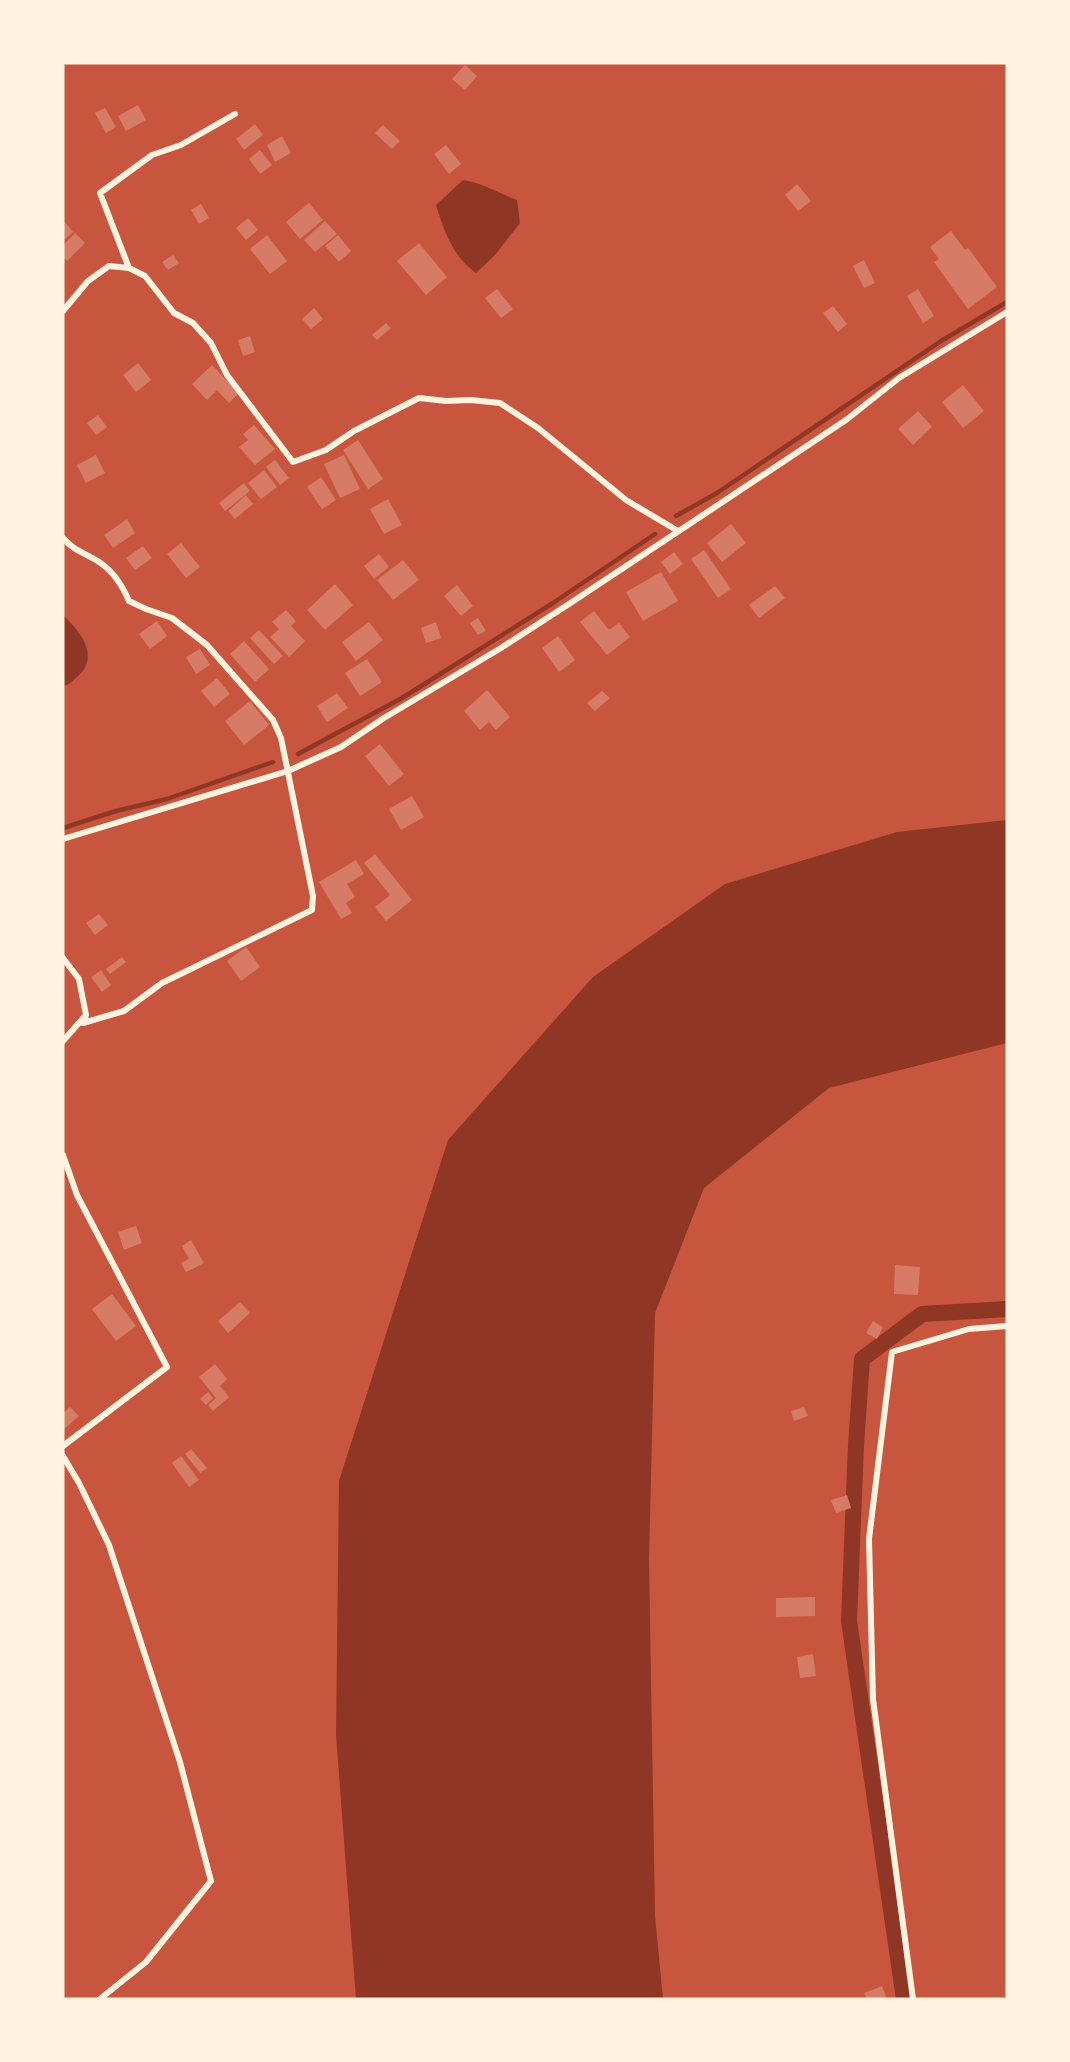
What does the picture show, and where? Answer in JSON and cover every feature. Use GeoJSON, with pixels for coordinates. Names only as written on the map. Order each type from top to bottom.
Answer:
{"type":"FeatureCollection","features":[{"type":"Feature","properties":{"kind":"street"},"geometry":{"type":"LineString","coordinates":[[129,268],[100,193],[152,155],[182,144],[235,114]]}},
{"type":"Feature","properties":{"kind":"street"},"geometry":{"type":"LineString","coordinates":[[63,311],[88,281],[110,267],[129,268],[145,276],[174,313],[193,323],[211,343],[227,375],[293,462],[326,450],[354,431],[419,398],[500,403],[538,428],[626,500],[678,531]]}},
{"type":"Feature","properties":{"kind":"street"},"geometry":{"type":"LineString","coordinates":[[63,839],[288,771],[341,747],[384,718],[501,648],[762,477],[846,420],[899,378],[1007,312]]}},
{"type":"Feature","properties":{"kind":"street"},"geometry":{"type":"LineString","coordinates":[[63,538],[72,548],[101,563],[123,588],[129,601],[172,618],[207,645],[273,720],[281,738],[313,896],[312,910],[162,983],[124,1011],[83,1023],[86,1015],[79,979],[63,958]]}},
{"type":"Feature","properties":{"kind":"street"},"geometry":{"type":"LineString","coordinates":[[63,1041],[86,1015]]}},
{"type":"Feature","properties":{"kind":"street"},"geometry":{"type":"LineString","coordinates":[[63,1155],[77,1195],[166,1367],[63,1446]]}},
{"type":"Feature","properties":{"kind":"street"},"geometry":{"type":"LineString","coordinates":[[913,1999],[873,1699],[869,1539],[892,1352],[969,1329],[1007,1326]]}},
{"type":"Feature","properties":{"kind":"street"},"geometry":{"type":"LineString","coordinates":[[63,1456],[79,1483],[109,1545],[180,1762],[211,1881],[146,1962],[100,1999]]}},
{"type":"Feature","properties":{"kind":"shaded area"},"geometry":{"type":"Polygon","coordinates":[[[463,180],[517,200],[520,223],[495,255],[476,273],[455,251],[446,234],[436,205],[463,180]]]}},
{"type":"Feature","properties":{"kind":"shaded area"},"geometry":{"type":"Polygon","coordinates":[[[63,615],[81,636],[88,652],[88,660],[78,676],[63,686],[63,615]]]}},
{"type":"Feature","properties":{"kind":"shaded area"},"geometry":{"type":"Polygon","coordinates":[[[1007,820],[1007,1043],[829,1088],[704,1188],[655,1313],[649,1559],[655,1916],[663,1999],[356,1999],[336,1735],[339,1481],[448,1140],[593,977],[725,884],[897,832],[1007,820]]]}},
{"type":"Feature","properties":{"kind":"building"},"geometry":{"type":"Polygon","coordinates":[[[465,65],[477,76],[465,90],[452,79],[465,65]]]}},
{"type":"Feature","properties":{"kind":"building"},"geometry":{"type":"Polygon","coordinates":[[[138,105],[146,120],[126,131],[118,116],[138,105]]]}},
{"type":"Feature","properties":{"kind":"building"},"geometry":{"type":"Polygon","coordinates":[[[105,108],[116,127],[106,133],[95,113],[105,108]]]}},
{"type":"Feature","properties":{"kind":"building"},"geometry":{"type":"Polygon","coordinates":[[[255,124],[263,135],[244,150],[236,139],[255,124]]]}},
{"type":"Feature","properties":{"kind":"building"},"geometry":{"type":"Polygon","coordinates":[[[383,125],[400,141],[392,149],[375,133],[383,125]]]}},
{"type":"Feature","properties":{"kind":"building"},"geometry":{"type":"Polygon","coordinates":[[[282,136],[291,153],[275,162],[267,145],[282,136]]]}},
{"type":"Feature","properties":{"kind":"building"},"geometry":{"type":"Polygon","coordinates":[[[446,145],[461,164],[449,174],[434,154],[446,145]]]}},
{"type":"Feature","properties":{"kind":"building"},"geometry":{"type":"Polygon","coordinates":[[[260,150],[272,165],[260,174],[249,159],[260,150]]]}},
{"type":"Feature","properties":{"kind":"building"},"geometry":{"type":"Polygon","coordinates":[[[797,184],[811,201],[798,211],[785,195],[797,184]]]}},
{"type":"Feature","properties":{"kind":"building"},"geometry":{"type":"Polygon","coordinates":[[[309,203],[323,220],[300,239],[286,222],[309,203]]]}},
{"type":"Feature","properties":{"kind":"building"},"geometry":{"type":"Polygon","coordinates":[[[201,204],[209,218],[199,224],[191,210],[201,204]]]}},
{"type":"Feature","properties":{"kind":"building"},"geometry":{"type":"Polygon","coordinates":[[[248,218],[258,230],[246,240],[236,228],[248,218]]]}},
{"type":"Feature","properties":{"kind":"building"},"geometry":{"type":"Polygon","coordinates":[[[63,220],[73,232],[63,241],[63,220]]]}},
{"type":"Feature","properties":{"kind":"building"},"geometry":{"type":"Polygon","coordinates":[[[325,221],[337,234],[315,252],[304,240],[325,221]]]}},
{"type":"Feature","properties":{"kind":"building"},"geometry":{"type":"Polygon","coordinates":[[[951,231],[965,250],[968,248],[997,287],[968,309],[934,262],[939,259],[930,247],[951,231]]]}},
{"type":"Feature","properties":{"kind":"building"},"geometry":{"type":"Polygon","coordinates":[[[75,233],[85,243],[67,261],[63,257],[63,245],[75,233]]]}},
{"type":"Feature","properties":{"kind":"building"},"geometry":{"type":"Polygon","coordinates":[[[267,235],[287,261],[270,274],[250,249],[267,235]]]}},
{"type":"Feature","properties":{"kind":"building"},"geometry":{"type":"Polygon","coordinates":[[[338,235],[351,251],[339,262],[325,246],[338,235]]]}},
{"type":"Feature","properties":{"kind":"building"},"geometry":{"type":"Polygon","coordinates":[[[419,243],[447,277],[426,295],[397,261],[419,243]]]}},
{"type":"Feature","properties":{"kind":"building"},"geometry":{"type":"Polygon","coordinates":[[[173,255],[179,263],[168,270],[162,262],[173,255]]]}},
{"type":"Feature","properties":{"kind":"building"},"geometry":{"type":"Polygon","coordinates":[[[864,260],[875,283],[864,288],[853,266],[864,260]]]}},
{"type":"Feature","properties":{"kind":"building"},"geometry":{"type":"Polygon","coordinates":[[[497,289],[513,309],[501,318],[485,298],[497,289]]]}},
{"type":"Feature","properties":{"kind":"building"},"geometry":{"type":"Polygon","coordinates":[[[918,289],[934,316],[923,323],[907,296],[918,289]]]}},
{"type":"Feature","properties":{"kind":"building"},"geometry":{"type":"Polygon","coordinates":[[[833,306],[847,324],[838,332],[823,313],[833,306]]]}},
{"type":"Feature","properties":{"kind":"building"},"geometry":{"type":"Polygon","coordinates":[[[314,308],[323,319],[311,329],[302,319],[314,308]]]}},
{"type":"Feature","properties":{"kind":"building"},"geometry":{"type":"Polygon","coordinates":[[[386,323],[391,328],[377,340],[372,335],[386,323]]]}},
{"type":"Feature","properties":{"kind":"building"},"geometry":{"type":"Polygon","coordinates":[[[250,336],[255,352],[243,356],[238,340],[250,336]]]}},
{"type":"Feature","properties":{"kind":"building"},"geometry":{"type":"Polygon","coordinates":[[[138,363],[151,380],[136,392],[123,375],[138,363]]]}},
{"type":"Feature","properties":{"kind":"building"},"geometry":{"type":"Polygon","coordinates":[[[212,365],[239,393],[229,403],[217,390],[207,400],[192,384],[212,365]]]}},
{"type":"Feature","properties":{"kind":"building"},"geometry":{"type":"Polygon","coordinates":[[[963,385],[984,411],[963,428],[942,402],[963,385]]]}},
{"type":"Feature","properties":{"kind":"building"},"geometry":{"type":"Polygon","coordinates":[[[918,411],[932,427],[913,445],[898,429],[918,411]]]}},
{"type":"Feature","properties":{"kind":"building"},"geometry":{"type":"Polygon","coordinates":[[[98,415],[107,427],[96,435],[87,423],[98,415]]]}},
{"type":"Feature","properties":{"kind":"building"},"geometry":{"type":"Polygon","coordinates":[[[254,425],[275,449],[255,465],[239,447],[248,440],[243,434],[254,425]]]}},
{"type":"Feature","properties":{"kind":"building"},"geometry":{"type":"Polygon","coordinates":[[[358,440],[383,479],[368,489],[343,450],[358,440]]]}},
{"type":"Feature","properties":{"kind":"building"},"geometry":{"type":"Polygon","coordinates":[[[96,455],[105,473],[86,483],[77,465],[96,455]]]}},
{"type":"Feature","properties":{"kind":"building"},"geometry":{"type":"Polygon","coordinates":[[[344,455],[360,489],[340,498],[324,464],[344,455]]]}},
{"type":"Feature","properties":{"kind":"building"},"geometry":{"type":"Polygon","coordinates":[[[275,460],[289,478],[280,485],[266,467],[275,460]]]}},
{"type":"Feature","properties":{"kind":"building"},"geometry":{"type":"Polygon","coordinates":[[[264,470],[277,487],[261,499],[248,483],[264,470]]]}},
{"type":"Feature","properties":{"kind":"building"},"geometry":{"type":"Polygon","coordinates":[[[321,477],[336,500],[322,509],[307,487],[321,477]]]}},
{"type":"Feature","properties":{"kind":"building"},"geometry":{"type":"Polygon","coordinates":[[[244,483],[250,491],[225,511],[219,503],[244,483]]]}},
{"type":"Feature","properties":{"kind":"building"},"geometry":{"type":"Polygon","coordinates":[[[246,495],[253,504],[235,519],[228,511],[246,495]]]}},
{"type":"Feature","properties":{"kind":"building"},"geometry":{"type":"Polygon","coordinates":[[[388,499],[402,525],[384,534],[370,509],[388,499]]]}},
{"type":"Feature","properties":{"kind":"building"},"geometry":{"type":"Polygon","coordinates":[[[127,519],[135,533],[113,548],[104,535],[127,519]]]}},
{"type":"Feature","properties":{"kind":"building"},"geometry":{"type":"Polygon","coordinates":[[[731,524],[746,543],[722,562],[707,543],[731,524]]]}},
{"type":"Feature","properties":{"kind":"building"},"geometry":{"type":"Polygon","coordinates":[[[181,543],[200,567],[186,578],[167,554],[181,543]]]}},
{"type":"Feature","properties":{"kind":"building"},"geometry":{"type":"Polygon","coordinates":[[[143,546],[152,558],[135,570],[126,558],[143,546]]]}},
{"type":"Feature","properties":{"kind":"building"},"geometry":{"type":"Polygon","coordinates":[[[704,550],[731,589],[718,598],[691,559],[704,550]]]}},
{"type":"Feature","properties":{"kind":"building"},"geometry":{"type":"Polygon","coordinates":[[[674,552],[683,564],[670,574],[661,562],[674,552]]]}},
{"type":"Feature","properties":{"kind":"building"},"geometry":{"type":"Polygon","coordinates":[[[379,554],[389,567],[374,579],[364,566],[379,554]]]}},
{"type":"Feature","properties":{"kind":"building"},"geometry":{"type":"Polygon","coordinates":[[[403,560],[419,580],[393,600],[377,580],[403,560]]]}},
{"type":"Feature","properties":{"kind":"building"},"geometry":{"type":"Polygon","coordinates":[[[661,572],[678,601],[643,621],[626,592],[661,572]]]}},
{"type":"Feature","properties":{"kind":"building"},"geometry":{"type":"Polygon","coordinates":[[[335,584],[353,605],[325,630],[307,610],[335,584]]]}},
{"type":"Feature","properties":{"kind":"building"},"geometry":{"type":"Polygon","coordinates":[[[457,585],[473,606],[461,616],[444,596],[457,585]]]}},
{"type":"Feature","properties":{"kind":"building"},"geometry":{"type":"Polygon","coordinates":[[[775,586],[785,598],[759,618],[749,605],[775,586]]]}},
{"type":"Feature","properties":{"kind":"building"},"geometry":{"type":"Polygon","coordinates":[[[286,610],[296,621],[291,626],[305,641],[289,657],[270,637],[279,629],[272,622],[286,610]]]}},
{"type":"Feature","properties":{"kind":"building"},"geometry":{"type":"Polygon","coordinates":[[[594,611],[609,630],[619,623],[630,637],[607,655],[580,622],[594,611]]]}},
{"type":"Feature","properties":{"kind":"building"},"geometry":{"type":"Polygon","coordinates":[[[478,618],[486,631],[478,635],[470,623],[478,618]]]}},
{"type":"Feature","properties":{"kind":"building"},"geometry":{"type":"Polygon","coordinates":[[[157,621],[167,636],[150,649],[139,634],[157,621]]]}},
{"type":"Feature","properties":{"kind":"building"},"geometry":{"type":"Polygon","coordinates":[[[369,622],[383,640],[356,661],[342,642],[369,622]]]}},
{"type":"Feature","properties":{"kind":"building"},"geometry":{"type":"Polygon","coordinates":[[[436,622],[441,638],[426,643],[421,628],[436,622]]]}},
{"type":"Feature","properties":{"kind":"building"},"geometry":{"type":"Polygon","coordinates":[[[259,630],[283,656],[274,664],[250,638],[259,630]]]}},
{"type":"Feature","properties":{"kind":"building"},"geometry":{"type":"Polygon","coordinates":[[[558,636],[575,660],[559,672],[542,648],[558,636]]]}},
{"type":"Feature","properties":{"kind":"building"},"geometry":{"type":"Polygon","coordinates":[[[244,641],[269,669],[255,682],[230,654],[244,641]]]}},
{"type":"Feature","properties":{"kind":"building"},"geometry":{"type":"Polygon","coordinates":[[[200,649],[210,665],[196,674],[186,657],[200,649]]]}},
{"type":"Feature","properties":{"kind":"building"},"geometry":{"type":"Polygon","coordinates":[[[367,659],[382,682],[360,696],[345,673],[367,659]]]}},
{"type":"Feature","properties":{"kind":"building"},"geometry":{"type":"Polygon","coordinates":[[[217,678],[230,694],[214,707],[201,691],[217,678]]]}},
{"type":"Feature","properties":{"kind":"building"},"geometry":{"type":"Polygon","coordinates":[[[487,690],[510,717],[496,730],[489,722],[480,730],[464,711],[487,690]]]}},
{"type":"Feature","properties":{"kind":"building"},"geometry":{"type":"Polygon","coordinates":[[[602,691],[610,698],[595,711],[587,703],[602,691]]]}},
{"type":"Feature","properties":{"kind":"building"},"geometry":{"type":"Polygon","coordinates":[[[337,693],[348,708],[327,722],[317,706],[337,693]]]}},
{"type":"Feature","properties":{"kind":"building"},"geometry":{"type":"Polygon","coordinates":[[[250,701],[269,725],[244,745],[225,721],[250,701]]]}},
{"type":"Feature","properties":{"kind":"building"},"geometry":{"type":"Polygon","coordinates":[[[380,744],[404,774],[389,786],[365,756],[380,744]]]}},
{"type":"Feature","properties":{"kind":"building"},"geometry":{"type":"Polygon","coordinates":[[[412,796],[424,817],[401,830],[389,809],[412,796]]]}},
{"type":"Feature","properties":{"kind":"building"},"geometry":{"type":"Polygon","coordinates":[[[375,854],[412,900],[386,921],[375,907],[390,895],[364,863],[375,854]]]}},
{"type":"Feature","properties":{"kind":"building"},"geometry":{"type":"Polygon","coordinates":[[[356,860],[364,874],[347,884],[355,897],[346,903],[352,913],[341,919],[319,882],[356,860]]]}},
{"type":"Feature","properties":{"kind":"building"},"geometry":{"type":"Polygon","coordinates":[[[99,914],[108,925],[95,935],[86,923],[99,914]]]}},
{"type":"Feature","properties":{"kind":"building"},"geometry":{"type":"Polygon","coordinates":[[[246,947],[260,967],[241,981],[227,961],[246,947]]]}},
{"type":"Feature","properties":{"kind":"building"},"geometry":{"type":"Polygon","coordinates":[[[122,957],[126,962],[110,974],[106,969],[122,957]]]}},
{"type":"Feature","properties":{"kind":"building"},"geometry":{"type":"Polygon","coordinates":[[[101,970],[111,985],[102,992],[91,977],[101,970]]]}},
{"type":"Feature","properties":{"kind":"building"},"geometry":{"type":"Polygon","coordinates":[[[136,1226],[142,1243],[124,1250],[118,1232],[136,1226]]]}},
{"type":"Feature","properties":{"kind":"building"},"geometry":{"type":"Polygon","coordinates":[[[191,1240],[204,1263],[186,1272],[181,1263],[189,1259],[182,1246],[191,1240]]]}},
{"type":"Feature","properties":{"kind":"building"},"geometry":{"type":"Polygon","coordinates":[[[895,1265],[920,1267],[918,1295],[894,1294],[895,1265]]]}},
{"type":"Feature","properties":{"kind":"building"},"geometry":{"type":"Polygon","coordinates":[[[112,1294],[136,1326],[116,1341],[92,1309],[112,1294]]]}},
{"type":"Feature","properties":{"kind":"building"},"geometry":{"type":"Polygon","coordinates":[[[240,1302],[250,1313],[228,1333],[218,1321],[240,1302]]]}},
{"type":"Feature","properties":{"kind":"building"},"geometry":{"type":"Polygon","coordinates":[[[873,1321],[883,1327],[877,1339],[866,1333],[873,1321]]]}},
{"type":"Feature","properties":{"kind":"building"},"geometry":{"type":"Polygon","coordinates":[[[215,1364],[227,1379],[220,1386],[229,1397],[213,1411],[208,1405],[216,1398],[199,1377],[215,1364]]]}},
{"type":"Feature","properties":{"kind":"building"},"geometry":{"type":"Polygon","coordinates":[[[208,1392],[213,1398],[206,1405],[200,1399],[208,1392]]]}},
{"type":"Feature","properties":{"kind":"building"},"geometry":{"type":"Polygon","coordinates":[[[70,1407],[79,1416],[63,1430],[63,1413],[70,1407]]]}},
{"type":"Feature","properties":{"kind":"building"},"geometry":{"type":"Polygon","coordinates":[[[804,1407],[808,1416],[794,1421],[791,1411],[804,1407]]]}},
{"type":"Feature","properties":{"kind":"building"},"geometry":{"type":"Polygon","coordinates":[[[191,1449],[207,1468],[200,1473],[185,1454],[191,1449]]]}},
{"type":"Feature","properties":{"kind":"building"},"geometry":{"type":"Polygon","coordinates":[[[181,1456],[199,1480],[189,1487],[172,1463],[181,1456]]]}},
{"type":"Feature","properties":{"kind":"building"},"geometry":{"type":"Polygon","coordinates":[[[847,1495],[851,1508],[836,1513],[831,1500],[847,1495]]]}},
{"type":"Feature","properties":{"kind":"building"},"geometry":{"type":"Polygon","coordinates":[[[815,1597],[815,1616],[776,1617],[776,1598],[815,1597]]]}},
{"type":"Feature","properties":{"kind":"building"},"geometry":{"type":"Polygon","coordinates":[[[813,1654],[816,1676],[800,1678],[797,1657],[813,1654]]]}},
{"type":"Feature","properties":{"kind":"building"},"geometry":{"type":"Polygon","coordinates":[[[882,1986],[887,1999],[867,1999],[864,1993],[882,1986]]]}},
{"type":"Feature","properties":{"kind":"waterway"},"geometry":{"type":"LineString","coordinates":[[676,516],[717,493],[941,341],[1007,302]]}},
{"type":"Feature","properties":{"kind":"waterway"},"geometry":{"type":"LineString","coordinates":[[298,754],[402,698],[553,603],[655,534]]}},
{"type":"Feature","properties":{"kind":"waterway"},"geometry":{"type":"LineString","coordinates":[[63,828],[116,811],[167,799],[273,762]]}},
{"type":"Feature","properties":{"kind":"waterway"},"geometry":{"type":"LineString","coordinates":[[904,1999],[849,1621],[862,1359],[922,1314],[1007,1309]]}}]}
